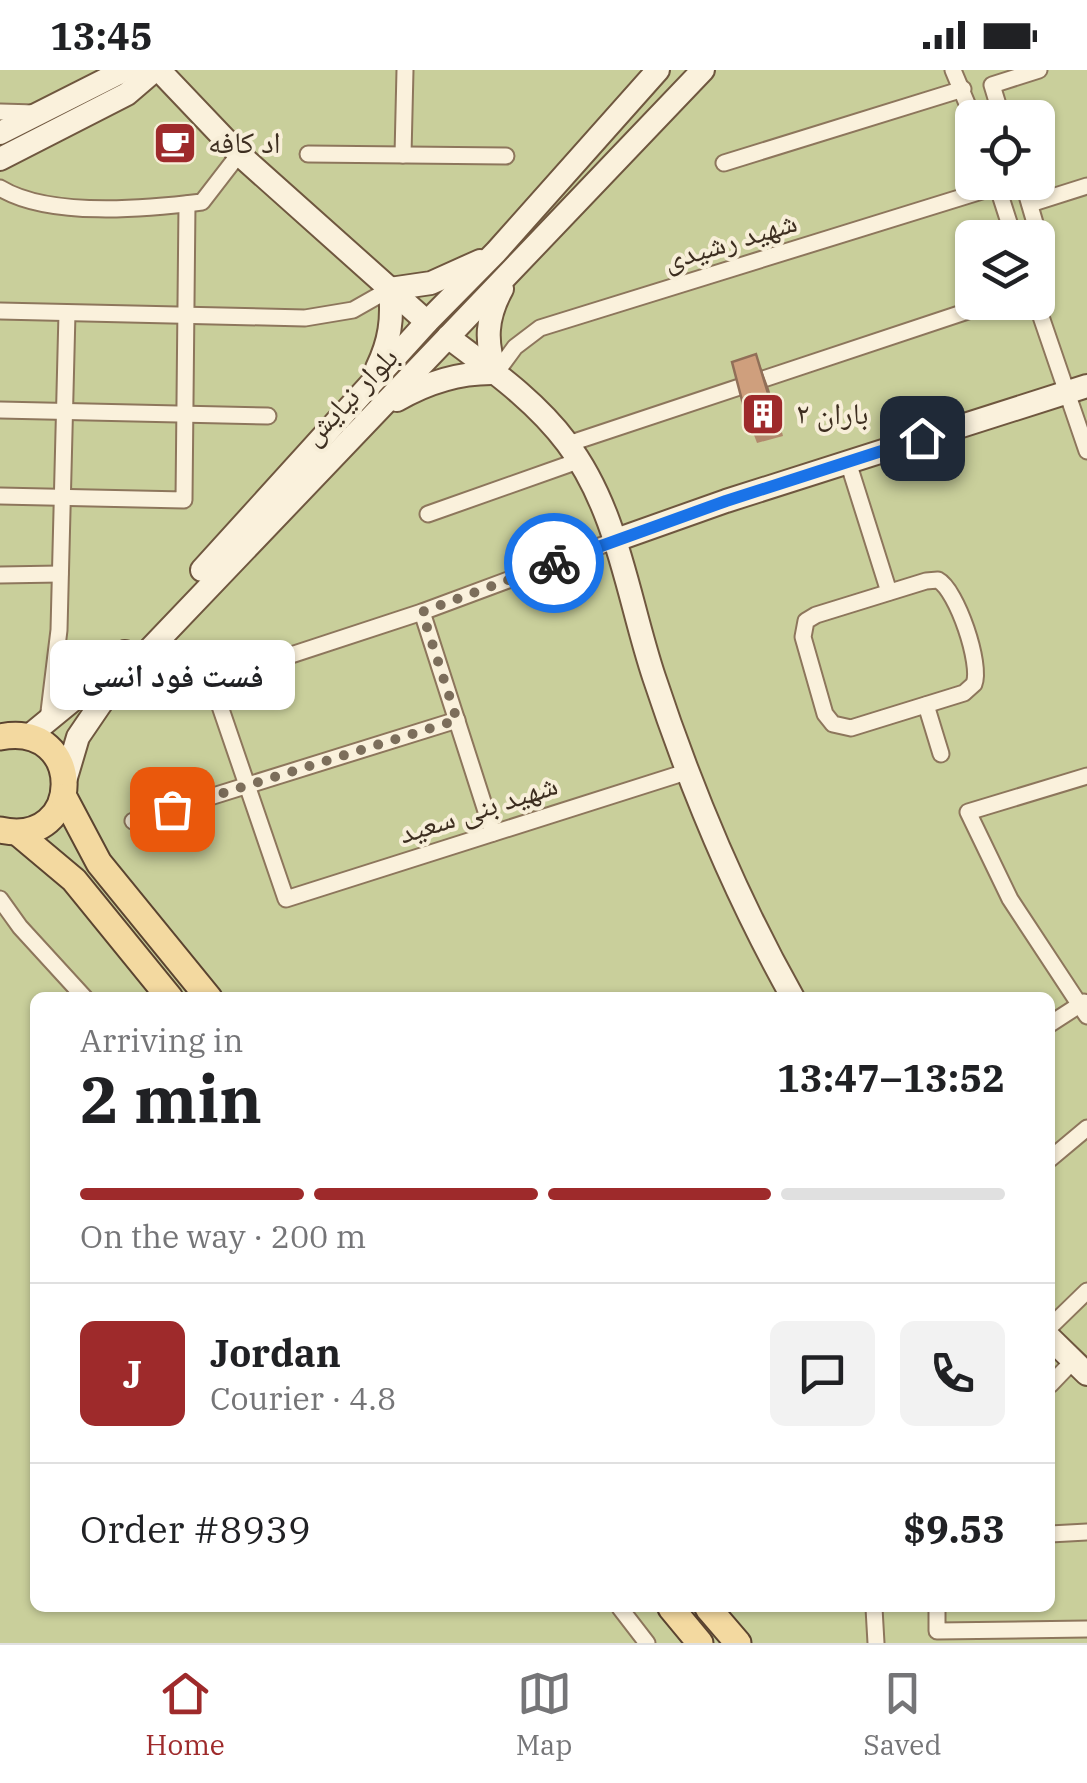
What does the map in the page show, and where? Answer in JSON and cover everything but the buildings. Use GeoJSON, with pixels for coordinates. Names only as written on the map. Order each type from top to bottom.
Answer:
{"type":"FeatureCollection","features":[{"type":"Feature","properties":{"kind":"main road"},"geometry":{"type":"LineString","coordinates":[[0,133],[123,71],[134,70]]}},
{"type":"Feature","properties":{"kind":"main road"},"geometry":{"type":"LineString","coordinates":[[0,158],[127,94],[157,70],[239,154],[428,322]]}},
{"type":"Feature","properties":{"kind":"main road","name":"بلوار نیایش"},"geometry":{"type":"LineString","coordinates":[[372,402],[428,322],[496,252],[658,70]]}},
{"type":"Feature","properties":{"kind":"main road","name":"بلوار نیایش"},"geometry":{"type":"LineString","coordinates":[[18,730],[107,672],[203,580],[372,402],[448,337],[703,70]]}},
{"type":"Feature","properties":{"kind":"main road"},"geometry":{"type":"LineString","coordinates":[[390,289],[430,282],[496,252]]}},
{"type":"Feature","properties":{"kind":"main road"},"geometry":{"type":"LineString","coordinates":[[496,373],[488,352],[490,318],[514,268]]}},
{"type":"Feature","properties":{"kind":"main road"},"geometry":{"type":"LineString","coordinates":[[372,402],[388,344],[390,289]]}},
{"type":"Feature","properties":{"kind":"main road"},"geometry":{"type":"LineString","coordinates":[[448,337],[533,406],[573,453],[616,540],[647,656],[712,840],[791,992]]}},
{"type":"Feature","properties":{"kind":"main road"},"geometry":{"type":"LineString","coordinates":[[372,402],[431,382],[474,372],[496,373]]}},
{"type":"Feature","properties":{"kind":"main road"},"geometry":{"type":"LineString","coordinates":[[616,540],[1078,389]]}},
{"type":"Feature","properties":{"kind":"main road","name":"بلوار نیایش"},"geometry":{"type":"LineString","coordinates":[[64,789],[78,737],[108,694],[203,580]]}},
{"type":"Feature","properties":{"kind":"main road"},"geometry":{"type":"LineString","coordinates":[[18,730],[54,752],[64,789],[100,863],[204,992]]}},
{"type":"Feature","properties":{"kind":"main road"},"geometry":{"type":"LineString","coordinates":[[9,832],[47,822],[64,789]]}},
{"type":"Feature","properties":{"kind":"main road"},"geometry":{"type":"LineString","coordinates":[[9,832],[74,880],[165,992]]}},
{"type":"Feature","properties":{"kind":"main road"},"geometry":{"type":"LineString","coordinates":[[1055,1343],[1080,1367]]}},
{"type":"Feature","properties":{"kind":"main road"},"geometry":{"type":"LineString","coordinates":[[674,1612],[700,1643]]}},
{"type":"Feature","properties":{"kind":"main road"},"geometry":{"type":"LineString","coordinates":[[711,1612],[738,1643]]}},
{"type":"Feature","properties":{"kind":"street"},"geometry":{"type":"LineString","coordinates":[[403,154],[405,70]]}},
{"type":"Feature","properties":{"kind":"street"},"geometry":{"type":"LineString","coordinates":[[953,70],[967,100]]}},
{"type":"Feature","properties":{"kind":"street"},"geometry":{"type":"LineString","coordinates":[[997,100],[992,85],[1039,70]]}},
{"type":"Feature","properties":{"kind":"street"},"geometry":{"type":"LineString","coordinates":[[724,162],[963,89]]}},
{"type":"Feature","properties":{"kind":"street"},"geometry":{"type":"LineString","coordinates":[[0,112],[36,113]]}},
{"type":"Feature","properties":{"kind":"street"},"geometry":{"type":"LineString","coordinates":[[0,188],[14,197],[63,206],[158,208],[202,202],[239,154]]}},
{"type":"Feature","properties":{"kind":"street"},"geometry":{"type":"LineString","coordinates":[[308,154],[506,156]]}},
{"type":"Feature","properties":{"kind":"street"},"geometry":{"type":"LineString","coordinates":[[1030,204],[1087,186]]}},
{"type":"Feature","properties":{"kind":"street","name":"شهید رشیدی"},"geometry":{"type":"LineString","coordinates":[[496,373],[515,347],[540,328],[955,197]]}},
{"type":"Feature","properties":{"kind":"street"},"geometry":{"type":"LineString","coordinates":[[1029,200],[1034,220]]}},
{"type":"Feature","properties":{"kind":"street"},"geometry":{"type":"LineString","coordinates":[[0,496],[184,500],[186,204]]}},
{"type":"Feature","properties":{"kind":"street"},"geometry":{"type":"LineString","coordinates":[[0,311],[305,318],[353,310],[390,289]]}},
{"type":"Feature","properties":{"kind":"street"},"geometry":{"type":"LineString","coordinates":[[18,730],[59,630],[67,314]]}},
{"type":"Feature","properties":{"kind":"street"},"geometry":{"type":"LineString","coordinates":[[428,514],[573,453],[955,316]]}},
{"type":"Feature","properties":{"kind":"street"},"geometry":{"type":"LineString","coordinates":[[1045,320],[1078,389],[1087,451]]}},
{"type":"Feature","properties":{"kind":"street"},"geometry":{"type":"LineString","coordinates":[[0,410],[268,416]]}},
{"type":"Feature","properties":{"kind":"street"},"geometry":{"type":"LineString","coordinates":[[848,462],[889,592]]}},
{"type":"Feature","properties":{"kind":"street"},"geometry":{"type":"LineString","coordinates":[[146,652],[163,698],[422,612],[616,540]]}},
{"type":"Feature","properties":{"kind":"street"},"geometry":{"type":"LineString","coordinates":[[0,575],[60,574]]}},
{"type":"Feature","properties":{"kind":"street"},"geometry":{"type":"LineString","coordinates":[[932,579],[944,583],[952,593],[977,678],[970,690],[926,705],[845,728],[833,724],[825,714],[803,637],[804,626],[816,614],[889,592],[932,579]]}},
{"type":"Feature","properties":{"kind":"street"},"geometry":{"type":"LineString","coordinates":[[422,612],[493,833]]}},
{"type":"Feature","properties":{"kind":"street"},"geometry":{"type":"LineString","coordinates":[[211,680],[248,786]]}},
{"type":"Feature","properties":{"kind":"street"},"geometry":{"type":"LineString","coordinates":[[926,705],[941,754]]}},
{"type":"Feature","properties":{"kind":"street"},"geometry":{"type":"LineString","coordinates":[[133,821],[457,720]]}},
{"type":"Feature","properties":{"kind":"street","name":"شهید بنی سعید"},"geometry":{"type":"LineString","coordinates":[[248,786],[286,899],[686,772]]}},
{"type":"Feature","properties":{"kind":"street"},"geometry":{"type":"LineString","coordinates":[[1055,1022],[1084,1007],[1010,899],[968,812],[1087,776]]}},
{"type":"Feature","properties":{"kind":"street"},"geometry":{"type":"LineString","coordinates":[[0,899],[80,992]]}},
{"type":"Feature","properties":{"kind":"street"},"geometry":{"type":"LineString","coordinates":[[1055,1154],[1087,1128]]}},
{"type":"Feature","properties":{"kind":"street"},"geometry":{"type":"LineString","coordinates":[[1055,1321],[1087,1291]]}},
{"type":"Feature","properties":{"kind":"street"},"geometry":{"type":"LineString","coordinates":[[1055,1382],[1080,1367]]}},
{"type":"Feature","properties":{"kind":"street"},"geometry":{"type":"LineString","coordinates":[[1055,1534],[1087,1532]]}},
{"type":"Feature","properties":{"kind":"street"},"geometry":{"type":"LineString","coordinates":[[623,1612],[647,1643]]}},
{"type":"Feature","properties":{"kind":"street"},"geometry":{"type":"LineString","coordinates":[[874,1612],[876,1643]]}},
{"type":"Feature","properties":{"kind":"street"},"geometry":{"type":"LineString","coordinates":[[936,1612],[937,1631],[1087,1628]]}},
{"type":"Feature","properties":{"kind":"green space"},"geometry":{"type":"Polygon","coordinates":[[[0,70],[1087,70],[1087,1643],[0,1643],[0,70]]]}},
{"type":"Feature","properties":{"kind":"way so far"},"geometry":{"type":"LineString","coordinates":[[172,809],[457,720],[422,612],[554,563]]}},
{"type":"Feature","properties":{"kind":"place","name":"اد کافه"},"geometry":{"type":"Point","coordinates":[175,143]}},
{"type":"Feature","properties":{"kind":"place","name":"باران ۲"},"geometry":{"type":"Point","coordinates":[763,414]}},
{"type":"Feature","properties":{"kind":"place","name":"فست فود انسی"},"geometry":{"type":"Point","coordinates":[172,809]}},
{"type":"Feature","properties":{"kind":"route"},"geometry":{"type":"LineString","coordinates":[[554,563],[726,501],[922,438]]}}]}
